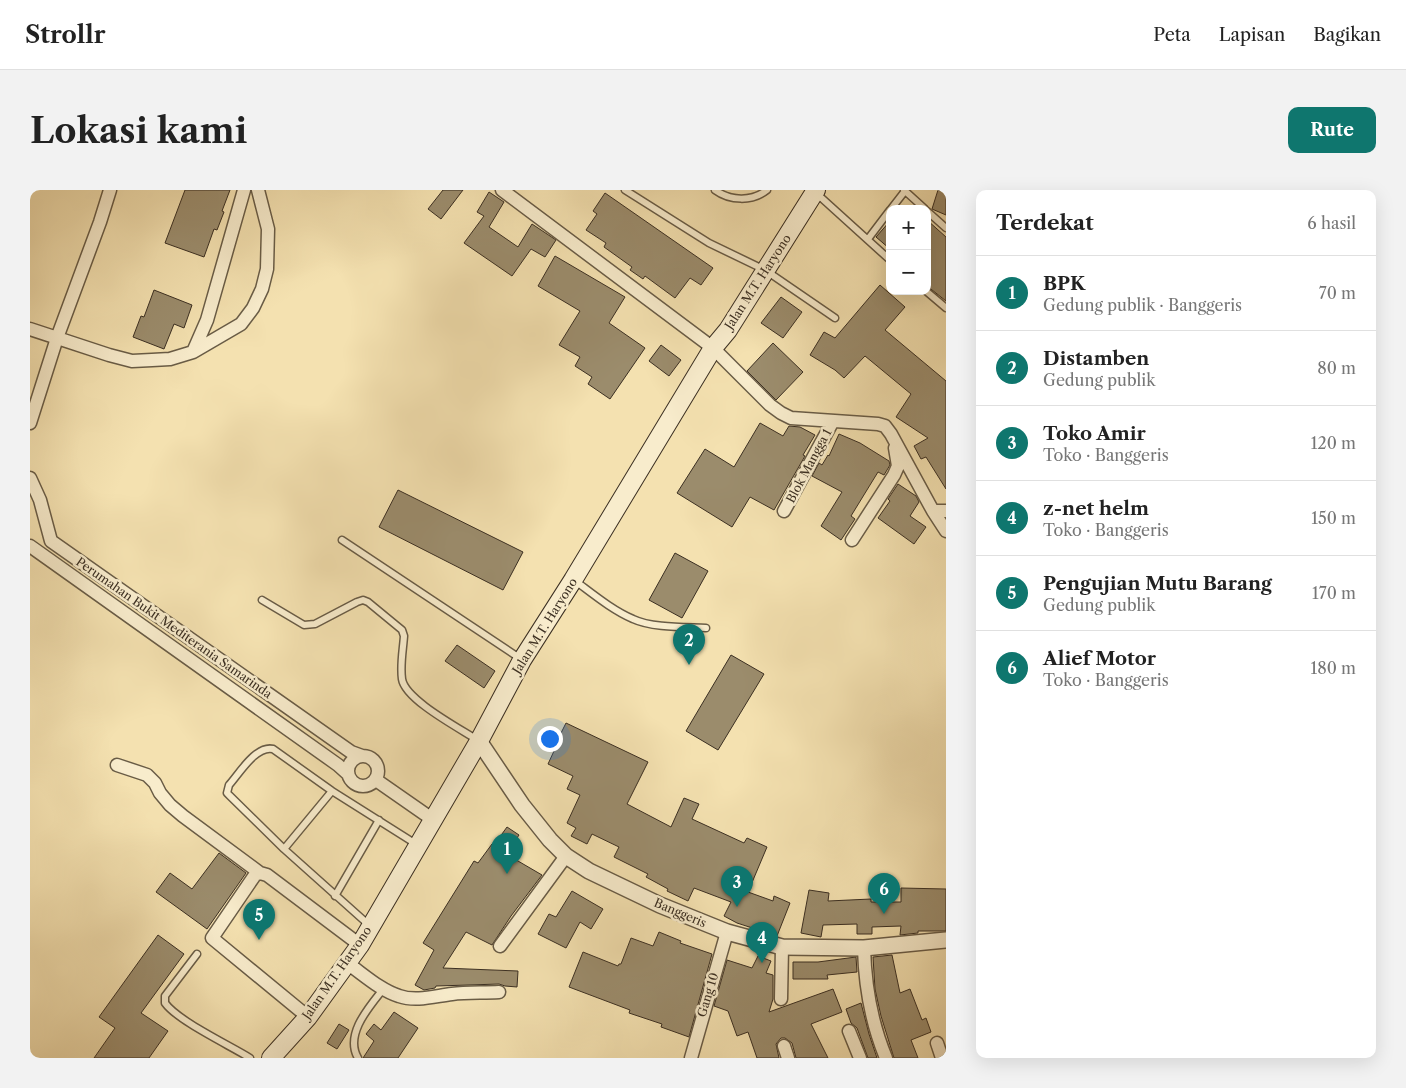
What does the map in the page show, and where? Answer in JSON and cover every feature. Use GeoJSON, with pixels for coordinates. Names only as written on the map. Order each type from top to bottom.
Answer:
{"type":"FeatureCollection","features":[{"type":"Feature","properties":{"kind":"main road","name":"Jalan M.T. Haryono"},"geometry":{"type":"LineString","coordinates":[[273,1058],[308,1017],[360,945],[479,741],[522,660],[573,580],[714,348],[728,330],[815,191]]}},
{"type":"Feature","properties":{"kind":"street"},"geometry":{"type":"LineString","coordinates":[[100,190],[100,222]]}},
{"type":"Feature","properties":{"kind":"street"},"geometry":{"type":"LineString","coordinates":[[30,423],[57,338],[110,190]]}},
{"type":"Feature","properties":{"kind":"street"},"geometry":{"type":"LineString","coordinates":[[193,352],[207,320],[244,190]]}},
{"type":"Feature","properties":{"kind":"street"},"geometry":{"type":"LineString","coordinates":[[30,329],[132,361],[170,359],[193,352],[241,324],[253,308],[262,289],[267,269],[268,237],[258,190]]}},
{"type":"Feature","properties":{"kind":"street"},"geometry":{"type":"LineString","coordinates":[[502,190],[714,348],[770,405],[781,413],[791,418],[885,426],[892,434],[933,511],[946,530]]}},
{"type":"Feature","properties":{"kind":"street","name":"Blok Mangga 1"},"geometry":{"type":"LineString","coordinates":[[784,511],[833,421]]}},
{"type":"Feature","properties":{"kind":"street"},"geometry":{"type":"LineString","coordinates":[[852,540],[898,466],[892,434]]}},
{"type":"Feature","properties":{"kind":"street"},"geometry":{"type":"LineString","coordinates":[[30,478],[40,500],[51,541],[44,550],[34,549]]}},
{"type":"Feature","properties":{"kind":"street"},"geometry":{"type":"LineString","coordinates":[[933,511],[946,511]]}},
{"type":"Feature","properties":{"kind":"street","name":"Perumahan Bukit Mediterania Samarinda"},"geometry":{"type":"LineString","coordinates":[[51,541],[357,754],[371,757],[377,764],[379,772],[376,780]]}},
{"type":"Feature","properties":{"kind":"street"},"geometry":{"type":"LineString","coordinates":[[34,549],[338,765],[348,774],[352,782],[360,786],[369,785],[376,780],[432,819]]}},
{"type":"Feature","properties":{"kind":"street","name":"Banggeris"},"geometry":{"type":"LineString","coordinates":[[479,741],[522,805],[550,840],[566,856],[589,871],[660,905],[727,932],[782,946],[864,948],[946,940]]}},
{"type":"Feature","properties":{"kind":"street"},"geometry":{"type":"LineString","coordinates":[[348,774],[349,766],[357,754]]}},
{"type":"Feature","properties":{"kind":"street"},"geometry":{"type":"LineString","coordinates":[[117,765],[147,775],[176,811],[260,873],[267,875],[360,945]]}},
{"type":"Feature","properties":{"kind":"street"},"geometry":{"type":"LineString","coordinates":[[500,946],[566,856]]}},
{"type":"Feature","properties":{"kind":"street"},"geometry":{"type":"LineString","coordinates":[[260,873],[255,876],[212,938],[308,1017]]}},
{"type":"Feature","properties":{"kind":"street","name":"Gang 10"},"geometry":{"type":"LineString","coordinates":[[691,1058],[727,932]]}},
{"type":"Feature","properties":{"kind":"street"},"geometry":{"type":"LineString","coordinates":[[782,946],[782,999]]}},
{"type":"Feature","properties":{"kind":"street"},"geometry":{"type":"LineString","coordinates":[[864,948],[868,999],[879,1041],[886,1058]]}},
{"type":"Feature","properties":{"kind":"street"},"geometry":{"type":"LineString","coordinates":[[347,963],[396,995],[408,998],[498,992]]}},
{"type":"Feature","properties":{"kind":"street"},"geometry":{"type":"LineString","coordinates":[[850,1031],[860,1058]]}},
{"type":"Feature","properties":{"kind":"street"},"geometry":{"type":"LineString","coordinates":[[937,1043],[942,1058]]}},
{"type":"Feature","properties":{"kind":"lane"},"geometry":{"type":"LineString","coordinates":[[625,190],[710,243],[765,270],[835,318]]}},
{"type":"Feature","properties":{"kind":"lane"},"geometry":{"type":"LineString","coordinates":[[715,190],[720,194],[737,199],[753,198],[766,190]]}},
{"type":"Feature","properties":{"kind":"lane"},"geometry":{"type":"LineString","coordinates":[[893,205],[904,190],[920,205]]}},
{"type":"Feature","properties":{"kind":"lane"},"geometry":{"type":"LineString","coordinates":[[815,191],[886,256]]}},
{"type":"Feature","properties":{"kind":"lane"},"geometry":{"type":"LineString","coordinates":[[868,239],[886,214]]}},
{"type":"Feature","properties":{"kind":"lane"},"geometry":{"type":"LineString","coordinates":[[931,214],[946,228]]}},
{"type":"Feature","properties":{"kind":"lane"},"geometry":{"type":"LineString","coordinates":[[931,295],[946,308]]}},
{"type":"Feature","properties":{"kind":"lane"},"geometry":{"type":"LineString","coordinates":[[342,540],[522,660]]}},
{"type":"Feature","properties":{"kind":"lane"},"geometry":{"type":"LineString","coordinates":[[573,580],[608,605],[634,620],[668,626],[706,628]]}},
{"type":"Feature","properties":{"kind":"lane"},"geometry":{"type":"LineString","coordinates":[[262,600],[304,625],[315,624],[357,602],[368,602],[402,630],[404,636],[402,681],[408,692],[422,704],[479,741]]}},
{"type":"Feature","properties":{"kind":"lane"},"geometry":{"type":"LineString","coordinates":[[370,926],[284,850],[230,796],[227,792],[229,785],[259,750],[270,748],[332,791],[418,845]]}},
{"type":"Feature","properties":{"kind":"lane"},"geometry":{"type":"LineString","coordinates":[[284,850],[332,791]]}},
{"type":"Feature","properties":{"kind":"lane"},"geometry":{"type":"LineString","coordinates":[[335,896],[380,820]]}},
{"type":"Feature","properties":{"kind":"lane"},"geometry":{"type":"LineString","coordinates":[[197,954],[165,996],[165,1003],[172,1011],[190,1023],[250,1058]]}},
{"type":"Feature","properties":{"kind":"lane"},"geometry":{"type":"LineString","coordinates":[[358,1058],[355,1044],[359,1021],[384,988]]}},
{"type":"Feature","properties":{"kind":"building"},"geometry":{"type":"Polygon","coordinates":[[[185,190],[230,190],[222,211],[224,212],[217,230],[214,229],[204,257],[165,243],[185,190]]]}},
{"type":"Feature","properties":{"kind":"building"},"geometry":{"type":"Polygon","coordinates":[[[443,190],[463,190],[441,219],[428,209],[443,190]]]}},
{"type":"Feature","properties":{"kind":"building"},"geometry":{"type":"Polygon","coordinates":[[[938,190],[946,190],[946,215],[932,209],[938,190]]]}},
{"type":"Feature","properties":{"kind":"building"},"geometry":{"type":"Polygon","coordinates":[[[489,192],[504,202],[489,227],[518,247],[532,224],[556,240],[545,257],[531,249],[512,276],[464,243],[484,216],[477,212],[489,192]]]}},
{"type":"Feature","properties":{"kind":"building"},"geometry":{"type":"Polygon","coordinates":[[[605,193],[713,268],[701,285],[690,278],[675,298],[645,276],[643,279],[630,270],[632,267],[604,247],[606,243],[586,230],[597,214],[593,211],[605,193]]]}},
{"type":"Feature","properties":{"kind":"building"},"geometry":{"type":"Polygon","coordinates":[[[931,224],[946,237],[946,301],[931,289],[931,224]]]}},
{"type":"Feature","properties":{"kind":"building"},"geometry":{"type":"Polygon","coordinates":[[[886,226],[886,246],[876,237],[886,226]]]}},
{"type":"Feature","properties":{"kind":"building"},"geometry":{"type":"Polygon","coordinates":[[[555,256],[625,297],[609,323],[645,348],[610,399],[588,384],[592,377],[575,366],[580,357],[559,345],[580,311],[538,286],[555,256]]]}},
{"type":"Feature","properties":{"kind":"building"},"geometry":{"type":"Polygon","coordinates":[[[880,285],[886,290],[886,295],[891,295],[905,307],[885,330],[946,381],[946,489],[926,457],[921,459],[914,446],[928,438],[896,417],[911,394],[865,356],[844,378],[835,370],[810,355],[824,332],[835,338],[880,285]]]}},
{"type":"Feature","properties":{"kind":"building"},"geometry":{"type":"Polygon","coordinates":[[[154,290],[192,305],[184,328],[174,324],[164,349],[133,337],[141,316],[144,317],[154,290]]]}},
{"type":"Feature","properties":{"kind":"building"},"geometry":{"type":"Polygon","coordinates":[[[781,297],[802,312],[783,338],[761,323],[781,297]]]}},
{"type":"Feature","properties":{"kind":"building"},"geometry":{"type":"Polygon","coordinates":[[[773,343],[803,372],[776,400],[747,371],[773,343]]]}},
{"type":"Feature","properties":{"kind":"building"},"geometry":{"type":"Polygon","coordinates":[[[661,345],[681,360],[669,376],[649,361],[661,345]]]}},
{"type":"Feature","properties":{"kind":"building"},"geometry":{"type":"Polygon","coordinates":[[[760,423],[783,436],[789,426],[800,427],[815,435],[774,510],[750,497],[732,527],[677,493],[705,449],[734,467],[760,423]]]}},
{"type":"Feature","properties":{"kind":"building"},"geometry":{"type":"Polygon","coordinates":[[[839,434],[860,443],[889,461],[890,465],[884,475],[878,472],[851,516],[855,519],[841,540],[821,526],[842,492],[812,476],[819,463],[822,465],[829,456],[839,434]]]}},
{"type":"Feature","properties":{"kind":"building"},"geometry":{"type":"Polygon","coordinates":[[[898,484],[916,496],[919,502],[910,516],[926,527],[914,544],[878,518],[890,501],[888,499],[898,484]]]}},
{"type":"Feature","properties":{"kind":"building"},"geometry":{"type":"Polygon","coordinates":[[[398,490],[523,552],[503,590],[379,527],[398,490]]]}},
{"type":"Feature","properties":{"kind":"building"},"geometry":{"type":"Polygon","coordinates":[[[675,553],[708,571],[682,618],[649,600],[675,553]]]}},
{"type":"Feature","properties":{"kind":"building"},"geometry":{"type":"Polygon","coordinates":[[[457,645],[495,671],[484,688],[445,661],[457,645]]]}},
{"type":"Feature","properties":{"kind":"building"},"geometry":{"type":"Polygon","coordinates":[[[731,655],[764,674],[718,750],[686,731],[731,655]]]}},
{"type":"Feature","properties":{"kind":"building"},"geometry":{"type":"Polygon","coordinates":[[[566,723],[648,762],[627,804],[671,827],[684,798],[699,804],[692,819],[744,843],[747,838],[767,847],[748,892],[773,901],[774,896],[790,903],[777,936],[737,923],[724,916],[731,902],[694,888],[688,901],[667,891],[668,889],[646,877],[648,874],[614,857],[619,847],[592,834],[587,844],[571,836],[576,828],[567,823],[580,795],[567,789],[573,776],[548,764],[554,751],[543,746],[549,733],[559,737],[566,723]]]}},
{"type":"Feature","properties":{"kind":"building"},"geometry":{"type":"Polygon","coordinates":[[[507,827],[519,835],[506,854],[542,875],[492,945],[466,932],[443,968],[518,971],[517,987],[499,984],[436,986],[435,988],[424,990],[415,985],[434,950],[423,943],[474,861],[478,863],[507,827]]]}},
{"type":"Feature","properties":{"kind":"building"},"geometry":{"type":"Polygon","coordinates":[[[219,853],[246,873],[207,929],[156,892],[170,873],[192,889],[219,853]]]}},
{"type":"Feature","properties":{"kind":"building"},"geometry":{"type":"Polygon","coordinates":[[[901,888],[946,889],[946,931],[918,931],[918,933],[900,935],[901,926],[872,927],[872,934],[857,934],[857,924],[823,925],[821,937],[801,933],[809,890],[829,893],[828,901],[871,899],[871,902],[901,902],[901,888]]]}},
{"type":"Feature","properties":{"kind":"building"},"geometry":{"type":"Polygon","coordinates":[[[572,891],[603,909],[591,929],[580,922],[566,948],[538,934],[549,914],[556,917],[572,891]]]}},
{"type":"Feature","properties":{"kind":"building"},"geometry":{"type":"Polygon","coordinates":[[[659,932],[681,941],[680,943],[712,954],[689,1037],[661,1027],[662,1024],[629,1013],[630,1010],[569,987],[583,952],[618,966],[621,964],[631,938],[653,946],[659,932]]]}},
{"type":"Feature","properties":{"kind":"building"},"geometry":{"type":"Polygon","coordinates":[[[158,935],[184,954],[141,1013],[168,1031],[149,1058],[94,1058],[115,1028],[99,1017],[158,935]]]}},
{"type":"Feature","properties":{"kind":"building"},"geometry":{"type":"Polygon","coordinates":[[[892,955],[900,993],[910,989],[922,1020],[926,1018],[931,1032],[911,1040],[918,1058],[894,1058],[881,1016],[875,989],[873,957],[892,955]]]}},
{"type":"Feature","properties":{"kind":"building"},"geometry":{"type":"Polygon","coordinates":[[[758,956],[771,961],[766,973],[773,975],[773,999],[769,1012],[833,989],[842,1012],[811,1024],[828,1058],[796,1058],[792,1043],[785,1038],[781,1038],[776,1044],[779,1058],[757,1058],[748,1032],[737,1036],[728,1011],[714,1006],[727,960],[752,968],[758,956]]]}},
{"type":"Feature","properties":{"kind":"building"},"geometry":{"type":"Polygon","coordinates":[[[856,957],[857,972],[827,975],[828,979],[793,979],[793,962],[818,962],[856,957]]]}},
{"type":"Feature","properties":{"kind":"building"},"geometry":{"type":"Polygon","coordinates":[[[861,1003],[877,1058],[868,1058],[857,1028],[851,1023],[846,1009],[861,1003]]]}},
{"type":"Feature","properties":{"kind":"building"},"geometry":{"type":"Polygon","coordinates":[[[394,1012],[418,1028],[398,1058],[363,1058],[374,1041],[366,1034],[374,1024],[381,1030],[394,1012]]]}},
{"type":"Feature","properties":{"kind":"building"},"geometry":{"type":"Polygon","coordinates":[[[339,1024],[349,1030],[337,1049],[327,1043],[339,1024]]]}},
{"type":"Feature","properties":{"kind":"place","name":"Distamben"},"geometry":{"type":"Point","coordinates":[689,665]}},
{"type":"Feature","properties":{"kind":"place","name":"BPK"},"geometry":{"type":"Point","coordinates":[507,874]}},
{"type":"Feature","properties":{"kind":"place","name":"Toko Amir"},"geometry":{"type":"Point","coordinates":[737,907]}},
{"type":"Feature","properties":{"kind":"place","name":"Alief Motor"},"geometry":{"type":"Point","coordinates":[884,914]}},
{"type":"Feature","properties":{"kind":"place","name":"Pengujian Mutu Barang"},"geometry":{"type":"Point","coordinates":[259,940]}},
{"type":"Feature","properties":{"kind":"place","name":"z-net helm"},"geometry":{"type":"Point","coordinates":[762,963]}}]}
